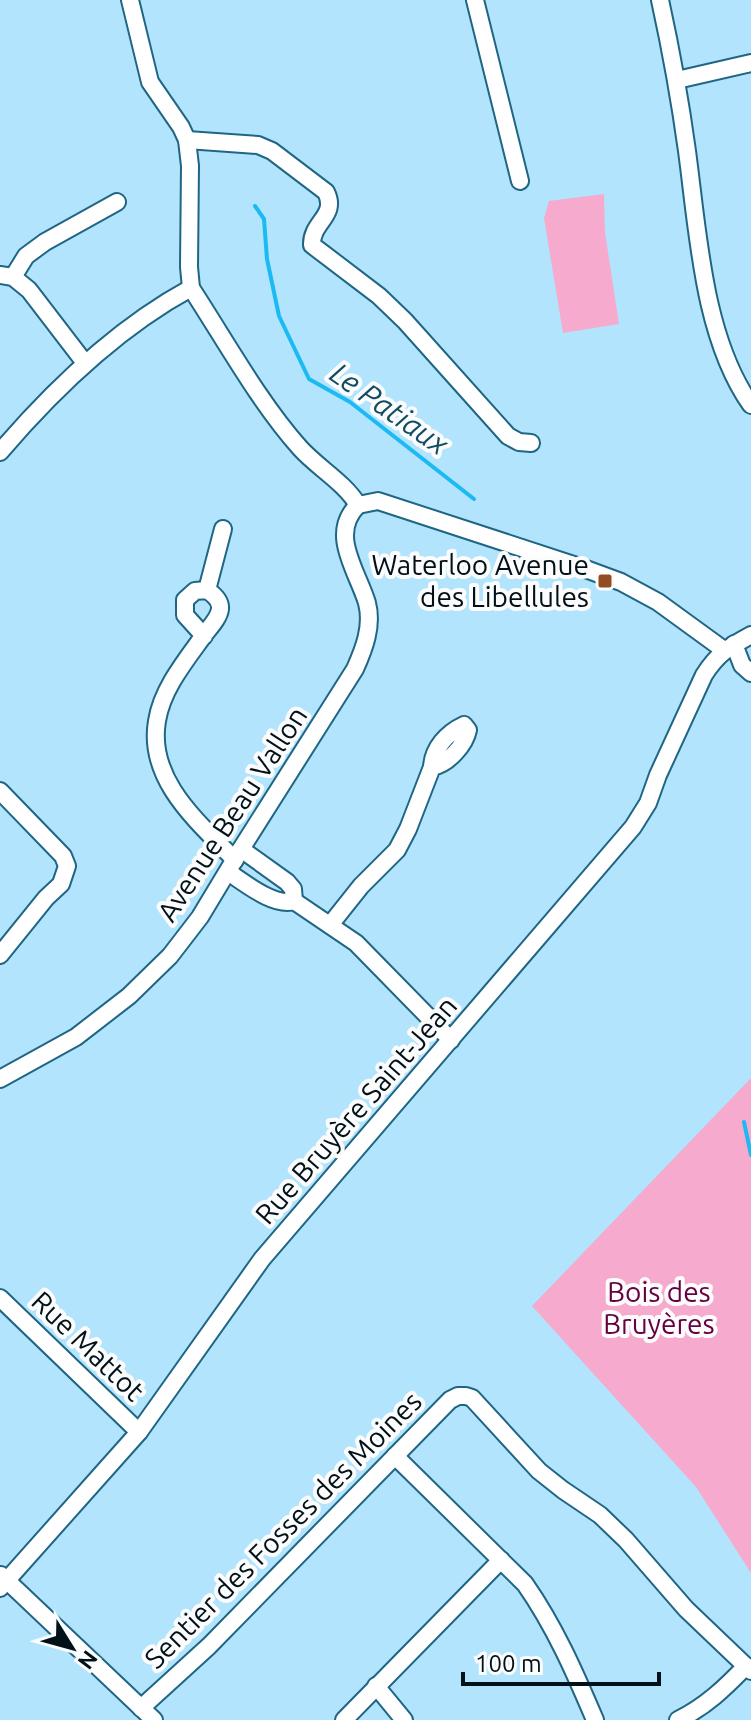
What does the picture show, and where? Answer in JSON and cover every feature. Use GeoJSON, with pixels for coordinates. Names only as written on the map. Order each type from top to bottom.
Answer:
{"type":"FeatureCollection","features":[{"type":"Feature","properties":{"kind":"street"},"geometry":{"type":"LineString","coordinates":[[130,0],[150,82],[187,140],[191,288],[267,405],[301,449],[351,493],[358,505],[378,501],[621,582],[729,647],[751,673]]}},
{"type":"Feature","properties":{"kind":"street"},"geometry":{"type":"LineString","coordinates":[[475,0],[520,181]]}},
{"type":"Feature","properties":{"kind":"street"},"geometry":{"type":"LineString","coordinates":[[660,0],[677,80],[703,271],[720,344],[751,405]]}},
{"type":"Feature","properties":{"kind":"street"},"geometry":{"type":"LineString","coordinates":[[677,80],[751,63]]}},
{"type":"Feature","properties":{"kind":"street"},"geometry":{"type":"LineString","coordinates":[[187,140],[258,145],[272,151],[326,192],[330,208],[312,236],[312,245],[346,269],[405,321],[508,436],[519,442],[531,443]]}},
{"type":"Feature","properties":{"kind":"street"},"geometry":{"type":"LineString","coordinates":[[85,363],[29,290],[6,276],[45,242],[117,202]]}},
{"type":"Feature","properties":{"kind":"street"},"geometry":{"type":"LineString","coordinates":[[0,452],[85,363],[171,299],[191,288]]}},
{"type":"Feature","properties":{"kind":"street","name":"Avenue Beau Vallon"},"geometry":{"type":"LineString","coordinates":[[0,1079],[76,1037],[129,996],[170,956],[200,917],[355,669],[365,645],[367,604],[346,550],[345,532],[351,511],[358,505]]}},
{"type":"Feature","properties":{"kind":"street"},"geometry":{"type":"LineString","coordinates":[[207,590],[223,529]]}},
{"type":"Feature","properties":{"kind":"street"},"geometry":{"type":"LineString","coordinates":[[204,636],[185,615],[185,600],[195,591],[207,590],[218,600],[220,608],[216,619],[179,672],[163,701],[157,722],[160,769],[169,786],[205,830],[275,901],[294,901],[363,950],[451,1040]]}},
{"type":"Feature","properties":{"kind":"street"},"geometry":{"type":"LineString","coordinates":[[729,647],[751,635]]}},
{"type":"Feature","properties":{"kind":"street","name":"Rue Bruyère Saint-Jean"},"geometry":{"type":"LineString","coordinates":[[2,1581],[139,1432],[262,1259],[633,827],[648,803],[704,675],[713,661],[729,647]]}},
{"type":"Feature","properties":{"kind":"street"},"geometry":{"type":"LineString","coordinates":[[330,925],[361,886],[397,850],[432,767]]}},
{"type":"Feature","properties":{"kind":"street"},"geometry":{"type":"LineString","coordinates":[[0,791],[63,856],[67,866],[61,884],[0,955]]}},
{"type":"Feature","properties":{"kind":"street"},"geometry":{"type":"LineString","coordinates":[[235,860],[287,882],[293,889],[294,901]]}},
{"type":"Feature","properties":{"kind":"street","name":"Rue Mattot"},"geometry":{"type":"LineString","coordinates":[[0,1298],[139,1432]]}},
{"type":"Feature","properties":{"kind":"street","name":"Sentier des Fosses des Moines"},"geometry":{"type":"LineString","coordinates":[[141,1708],[209,1646],[450,1400],[458,1396],[472,1398],[539,1471],[600,1515],[686,1609],[749,1668]]}},
{"type":"Feature","properties":{"kind":"street"},"geometry":{"type":"LineString","coordinates":[[395,1456],[525,1584],[566,1653],[595,1720]]}},
{"type":"Feature","properties":{"kind":"street"},"geometry":{"type":"LineString","coordinates":[[344,1720],[501,1560]]}},
{"type":"Feature","properties":{"kind":"street"},"geometry":{"type":"LineString","coordinates":[[2,1581],[154,1720]]}},
{"type":"Feature","properties":{"kind":"street"},"geometry":{"type":"LineString","coordinates":[[678,1720],[723,1691],[749,1668]]}},
{"type":"Feature","properties":{"kind":"street"},"geometry":{"type":"LineString","coordinates":[[376,1686],[404,1720]]}},
{"type":"Feature","properties":{"kind":"green space"},"geometry":{"type":"Polygon","coordinates":[[[604,194],[605,232],[619,324],[563,333],[544,218],[549,201],[604,194]]]}},
{"type":"Feature","properties":{"kind":"green space","name":"Bois des Bruyères"},"geometry":{"type":"Polygon","coordinates":[[[751,1078],[751,1573],[696,1487],[532,1306],[751,1078]]]}},
{"type":"Feature","properties":{"kind":"waterway","name":"Le Patiaux"},"geometry":{"type":"LineString","coordinates":[[255,206],[264,219],[267,259],[279,316],[309,379],[350,402],[474,499]]}},
{"type":"Feature","properties":{"kind":"waterway","name":"Le Patiaux"},"geometry":{"type":"LineString","coordinates":[[744,1122],[751,1155]]}},
{"type":"Feature","properties":{"kind":"place","name":"Waterloo Avenue des Libellules"},"geometry":{"type":"Point","coordinates":[605,581]}}]}
